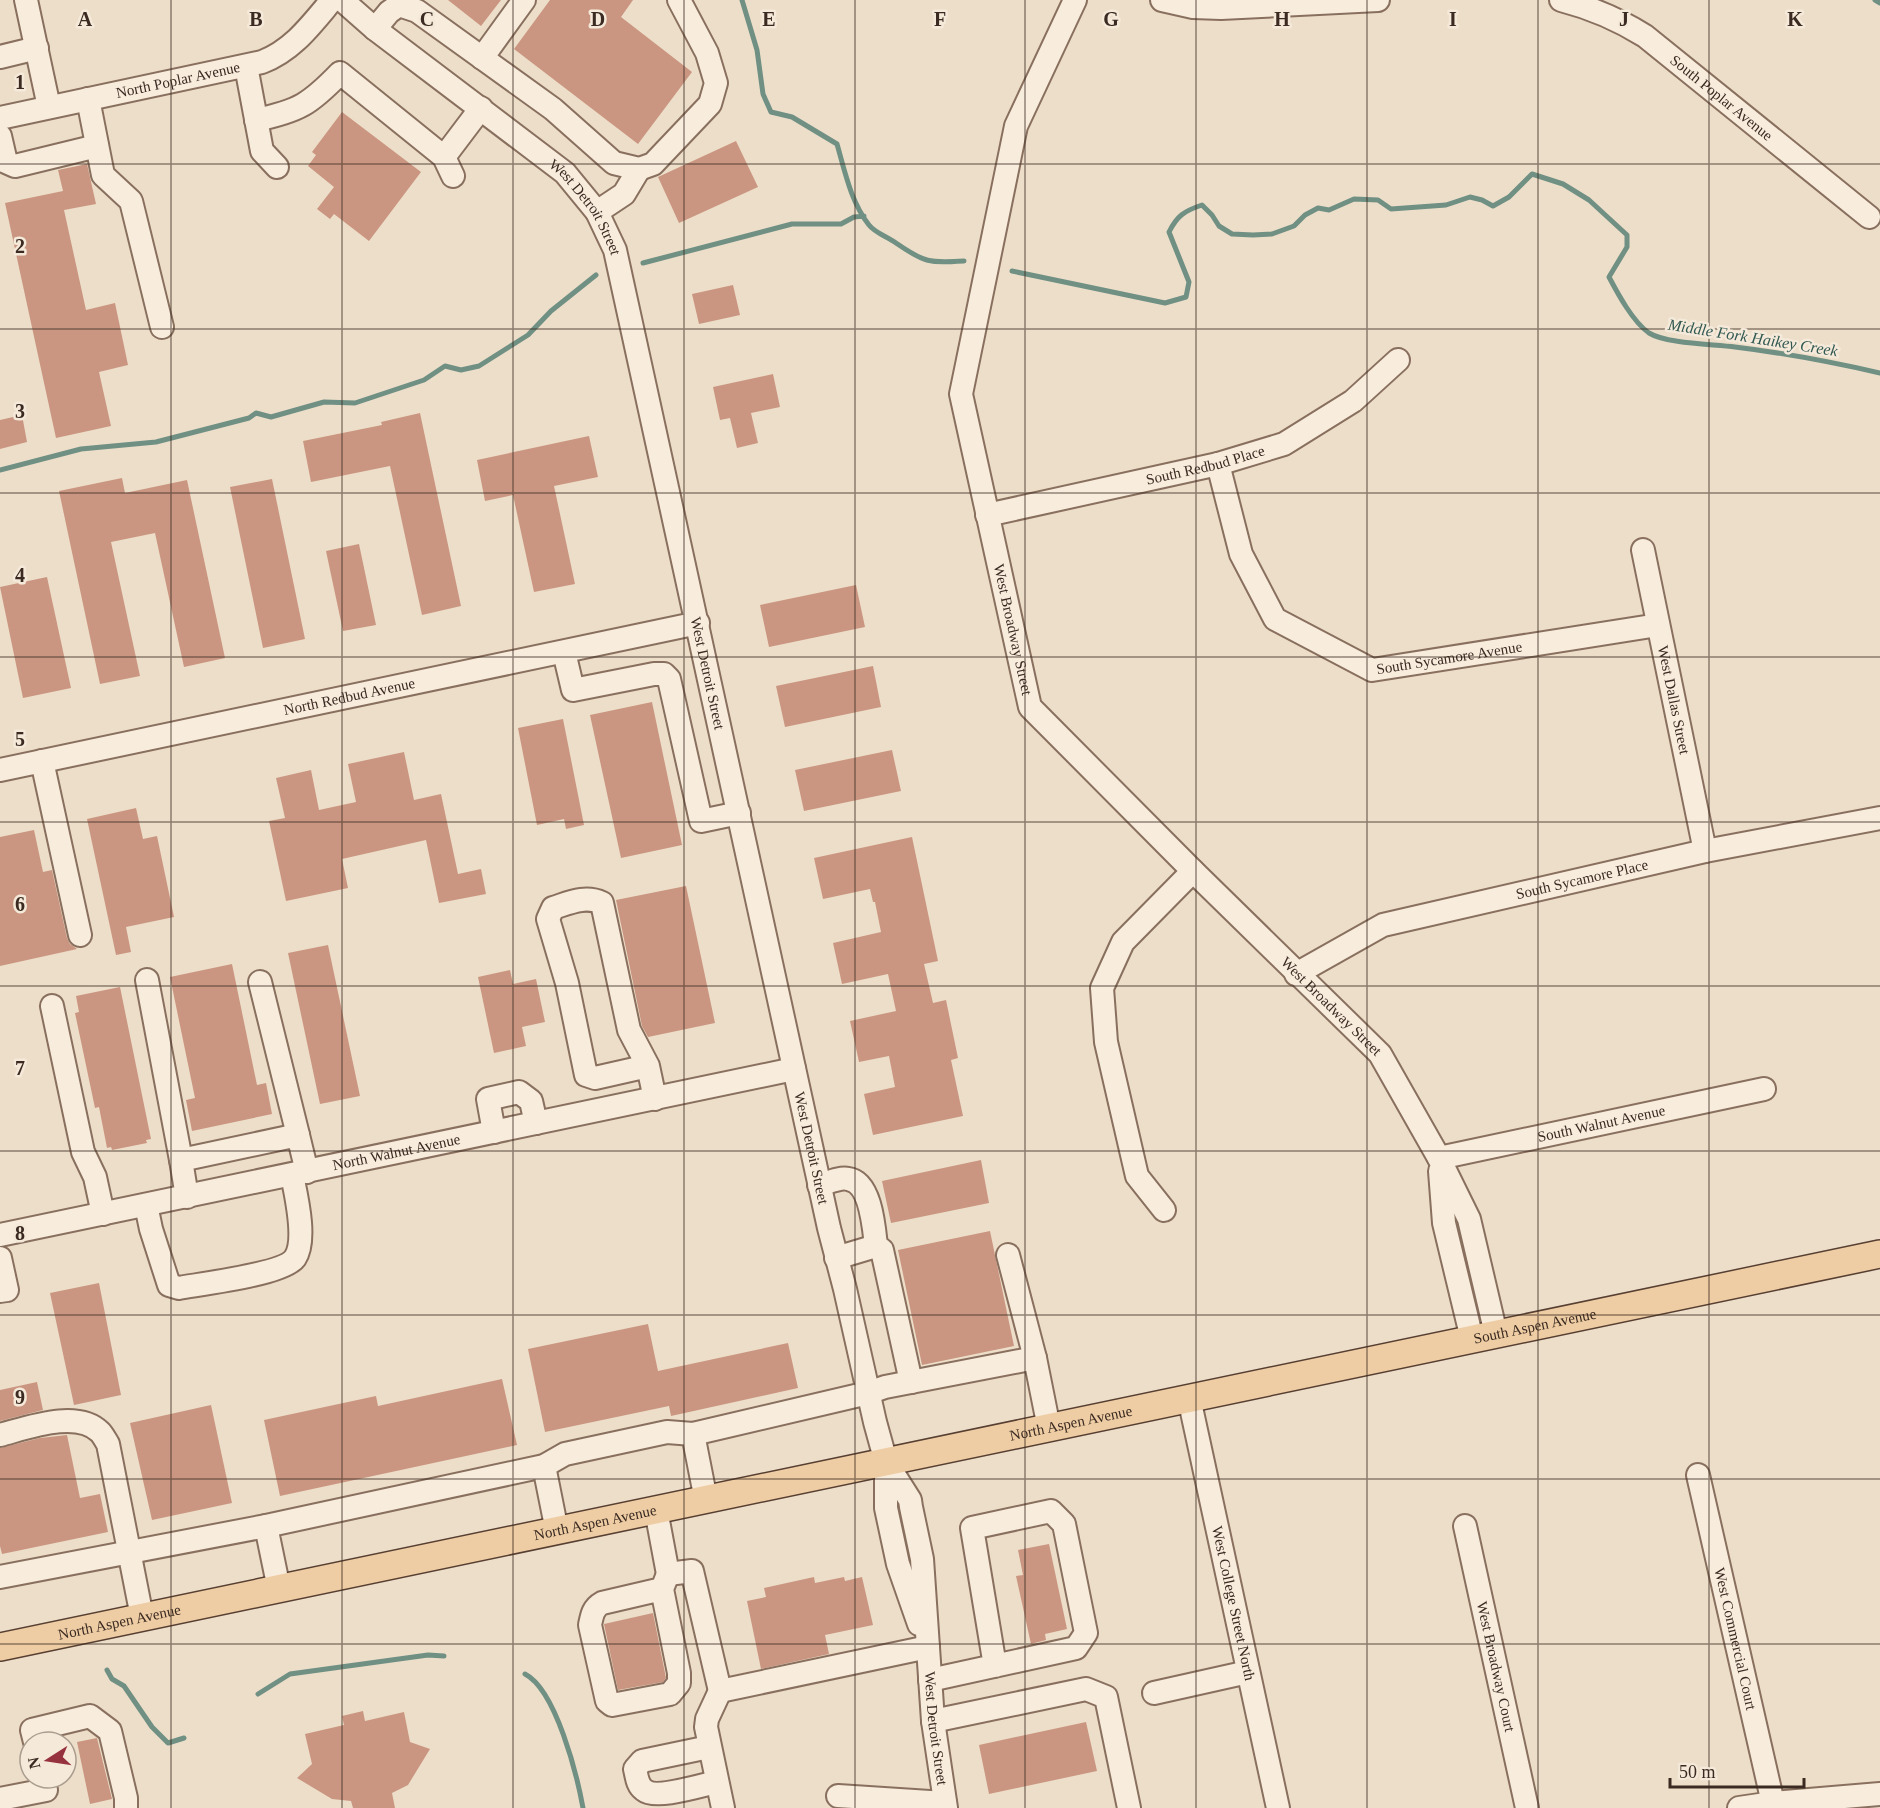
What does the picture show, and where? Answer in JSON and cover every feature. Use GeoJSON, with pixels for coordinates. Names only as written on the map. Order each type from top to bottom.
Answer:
{"type":"FeatureCollection","features":[{"type":"Feature","properties":{"kind":"main road","name":"South Aspen Avenue"},"geometry":{"type":"LineString","coordinates":[[1189,1398],[1880,1254]]}},
{"type":"Feature","properties":{"kind":"main road","name":"North Aspen Avenue"},"geometry":{"type":"LineString","coordinates":[[0,1647],[1189,1398]]}},
{"type":"Feature","properties":{"kind":"street"},"geometry":{"type":"LineString","coordinates":[[26,0],[49,107]]}},
{"type":"Feature","properties":{"kind":"street","name":"North Poplar Avenue"},"geometry":{"type":"LineString","coordinates":[[0,118],[246,66],[278,56],[292,46],[332,0]]}},
{"type":"Feature","properties":{"kind":"street","name":"West Detroit Street"},"geometry":{"type":"LineString","coordinates":[[342,0],[375,29],[565,173],[597,212],[618,258],[819,1185],[886,1462],[886,1508],[897,1564],[928,1647],[933,1722],[945,1805]]}},
{"type":"Feature","properties":{"kind":"street"},"geometry":{"type":"LineString","coordinates":[[482,58],[524,0]]}},
{"type":"Feature","properties":{"kind":"street"},"geometry":{"type":"LineString","coordinates":[[375,29],[389,12],[401,3],[417,11],[554,109],[614,163],[639,169],[653,164],[710,104],[716,82],[707,53],[679,0]]}},
{"type":"Feature","properties":{"kind":"street","name":"West Broadway Street"},"geometry":{"type":"LineString","coordinates":[[1075,0],[1016,126],[961,394],[1030,707],[1192,871],[1380,1054],[1439,1158],[1469,1219],[1484,1336]]}},
{"type":"Feature","properties":{"kind":"street"},"geometry":{"type":"LineString","coordinates":[[1162,0],[1193,7],[1221,8],[1378,0]]}},
{"type":"Feature","properties":{"kind":"street","name":"South Poplar Avenue"},"geometry":{"type":"LineString","coordinates":[[1562,0],[1618,19],[1646,36],[1869,218]]}},
{"type":"Feature","properties":{"kind":"street"},"geometry":{"type":"LineString","coordinates":[[0,57],[37,48]]}},
{"type":"Feature","properties":{"kind":"street"},"geometry":{"type":"LineString","coordinates":[[246,66],[262,151],[277,167]]}},
{"type":"Feature","properties":{"kind":"street"},"geometry":{"type":"LineString","coordinates":[[256,120],[296,109],[316,97],[340,73],[448,167],[481,108]]}},
{"type":"Feature","properties":{"kind":"street"},"geometry":{"type":"LineString","coordinates":[[88,99],[103,175],[132,201],[162,327]]}},
{"type":"Feature","properties":{"kind":"street"},"geometry":{"type":"LineString","coordinates":[[0,136],[6,162],[15,166],[97,146]]}},
{"type":"Feature","properties":{"kind":"street"},"geometry":{"type":"LineString","coordinates":[[597,212],[624,194],[639,169]]}},
{"type":"Feature","properties":{"kind":"street","name":"South Redbud Place"},"geometry":{"type":"LineString","coordinates":[[987,514],[1218,464],[1284,444],[1353,401],[1398,360]]}},
{"type":"Feature","properties":{"kind":"street","name":"South Sycamore Avenue"},"geometry":{"type":"LineString","coordinates":[[1218,464],[1241,554],[1275,619],[1372,670],[1658,625]]}},
{"type":"Feature","properties":{"kind":"street","name":"West Dallas Street"},"geometry":{"type":"LineString","coordinates":[[1643,550],[1705,850]]}},
{"type":"Feature","properties":{"kind":"street","name":"North Redbud Avenue"},"geometry":{"type":"LineString","coordinates":[[0,770],[698,623]]}},
{"type":"Feature","properties":{"kind":"street"},"geometry":{"type":"LineString","coordinates":[[564,652],[573,690],[664,674],[669,679],[700,821],[739,813]]}},
{"type":"Feature","properties":{"kind":"street"},"geometry":{"type":"LineString","coordinates":[[677,715],[716,707]]}},
{"type":"Feature","properties":{"kind":"street"},"geometry":{"type":"LineString","coordinates":[[42,761],[80,935]]}},
{"type":"Feature","properties":{"kind":"street","name":"South Sycamore Place"},"geometry":{"type":"LineString","coordinates":[[1296,974],[1383,925],[1705,850],[1880,818]]}},
{"type":"Feature","properties":{"kind":"street"},"geometry":{"type":"LineString","coordinates":[[1164,1210],[1137,1176],[1106,1042],[1102,988],[1123,942],[1192,871]]}},
{"type":"Feature","properties":{"kind":"street"},"geometry":{"type":"LineString","coordinates":[[648,1066],[595,1078],[586,1075],[567,983],[548,919],[553,908],[580,899],[602,903],[629,1030],[648,1066],[655,1099]]}},
{"type":"Feature","properties":{"kind":"street"},"geometry":{"type":"LineString","coordinates":[[147,980],[187,1197]]}},
{"type":"Feature","properties":{"kind":"street"},"geometry":{"type":"LineString","coordinates":[[146,1205],[169,1286],[179,1288],[245,1276],[288,1266],[296,1258],[301,1239],[298,1202],[298,1135],[260,982]]}},
{"type":"Feature","properties":{"kind":"street"},"geometry":{"type":"LineString","coordinates":[[52,1006],[83,1152],[95,1177],[103,1214]]}},
{"type":"Feature","properties":{"kind":"street","name":"North Walnut Avenue"},"geometry":{"type":"LineString","coordinates":[[0,1235],[794,1069]]}},
{"type":"Feature","properties":{"kind":"street","name":"South Walnut Avenue"},"geometry":{"type":"LineString","coordinates":[[1439,1158],[1764,1089]]}},
{"type":"Feature","properties":{"kind":"street"},"geometry":{"type":"LineString","coordinates":[[494,1132],[488,1099],[519,1092],[531,1101],[536,1123]]}},
{"type":"Feature","properties":{"kind":"street"},"geometry":{"type":"LineString","coordinates":[[181,1160],[298,1135]]}},
{"type":"Feature","properties":{"kind":"street"},"geometry":{"type":"LineString","coordinates":[[819,1185],[848,1179],[860,1185],[870,1208],[876,1246],[882,1250],[911,1382]]}},
{"type":"Feature","properties":{"kind":"street"},"geometry":{"type":"LineString","coordinates":[[836,1258],[876,1246]]}},
{"type":"Feature","properties":{"kind":"street"},"geometry":{"type":"LineString","coordinates":[[1008,1255],[1035,1358],[1049,1428]]}},
{"type":"Feature","properties":{"kind":"street"},"geometry":{"type":"LineString","coordinates":[[0,1258],[7,1290],[0,1291]]}},
{"type":"Feature","properties":{"kind":"street"},"geometry":{"type":"LineString","coordinates":[[0,1577],[266,1526],[544,1466],[565,1454],[655,1434],[667,1432],[693,1434],[885,1387],[1035,1358]]}},
{"type":"Feature","properties":{"kind":"street","name":"West College Street North"},"geometry":{"type":"LineString","coordinates":[[1189,1398],[1278,1808]]}},
{"type":"Feature","properties":{"kind":"street"},"geometry":{"type":"LineString","coordinates":[[0,1435],[54,1422],[77,1421],[99,1431],[108,1444],[142,1617]]}},
{"type":"Feature","properties":{"kind":"street"},"geometry":{"type":"LineString","coordinates":[[693,1434],[706,1500]]}},
{"type":"Feature","properties":{"kind":"street"},"geometry":{"type":"LineString","coordinates":[[544,1466],[557,1531]]}},
{"type":"Feature","properties":{"kind":"street","name":"West Commercial Court"},"geometry":{"type":"LineString","coordinates":[[1698,1475],[1773,1803]]}},
{"type":"Feature","properties":{"kind":"street"},"geometry":{"type":"LineString","coordinates":[[656,1510],[665,1582],[679,1673],[679,1683],[670,1694],[612,1705],[607,1701],[590,1625],[596,1607],[602,1603],[665,1582],[692,1571],[720,1691],[706,1726],[723,1808]]}},
{"type":"Feature","properties":{"kind":"street"},"geometry":{"type":"LineString","coordinates":[[930,1680],[994,1666],[1076,1648],[1086,1633],[1065,1524],[1051,1511],[972,1528],[994,1666]]}},
{"type":"Feature","properties":{"kind":"street"},"geometry":{"type":"LineString","coordinates":[[266,1526],[279,1589]]}},
{"type":"Feature","properties":{"kind":"street","name":"West Broadway Court"},"geometry":{"type":"LineString","coordinates":[[1465,1526],[1527,1808]]}},
{"type":"Feature","properties":{"kind":"street"},"geometry":{"type":"LineString","coordinates":[[720,1691],[928,1647]]}},
{"type":"Feature","properties":{"kind":"street"},"geometry":{"type":"LineString","coordinates":[[1154,1693],[1248,1672]]}},
{"type":"Feature","properties":{"kind":"street"},"geometry":{"type":"LineString","coordinates":[[933,1722],[1086,1689],[1106,1697],[1129,1808]]}},
{"type":"Feature","properties":{"kind":"street"},"geometry":{"type":"LineString","coordinates":[[32,1730],[90,1716],[110,1731],[126,1798],[126,1808]]}},
{"type":"Feature","properties":{"kind":"street"},"geometry":{"type":"LineString","coordinates":[[709,1747],[642,1761],[636,1769],[637,1780],[646,1792],[656,1794],[717,1782]]}},
{"type":"Feature","properties":{"kind":"street"},"geometry":{"type":"LineString","coordinates":[[0,1799],[47,1792]]}},
{"type":"Feature","properties":{"kind":"street"},"geometry":{"type":"LineString","coordinates":[[1739,1808],[1880,1794]]}},
{"type":"Feature","properties":{"kind":"street"},"geometry":{"type":"LineString","coordinates":[[838,1796],[945,1805]]}},
{"type":"Feature","properties":{"kind":"building"},"geometry":{"type":"Polygon","coordinates":[[[448,0],[501,0],[481,26],[448,0]]]}},
{"type":"Feature","properties":{"kind":"building"},"geometry":{"type":"Polygon","coordinates":[[[550,0],[633,0],[621,17],[692,72],[638,144],[514,49],[550,0]]]}},
{"type":"Feature","properties":{"kind":"building"},"geometry":{"type":"Polygon","coordinates":[[[342,112],[421,172],[369,241],[334,214],[330,219],[317,209],[334,187],[308,166],[316,155],[312,152],[342,112]]]}},
{"type":"Feature","properties":{"kind":"building"},"geometry":{"type":"Polygon","coordinates":[[[736,141],[758,187],[679,223],[658,177],[736,141]]]}},
{"type":"Feature","properties":{"kind":"building"},"geometry":{"type":"Polygon","coordinates":[[[87,164],[96,204],[64,210],[86,310],[115,303],[128,365],[99,372],[111,426],[56,438],[5,203],[63,191],[58,170],[87,164]]]}},
{"type":"Feature","properties":{"kind":"building"},"geometry":{"type":"Polygon","coordinates":[[[733,285],[740,315],[699,324],[692,294],[733,285]]]}},
{"type":"Feature","properties":{"kind":"building"},"geometry":{"type":"Polygon","coordinates":[[[773,374],[780,407],[751,413],[758,443],[737,448],[730,418],[720,420],[713,387],[773,374]]]}},
{"type":"Feature","properties":{"kind":"building"},"geometry":{"type":"Polygon","coordinates":[[[420,413],[461,606],[422,615],[390,466],[311,482],[303,441],[382,425],[381,422],[420,413]]]}},
{"type":"Feature","properties":{"kind":"building"},"geometry":{"type":"Polygon","coordinates":[[[22,415],[27,442],[0,449],[0,420],[22,415]]]}},
{"type":"Feature","properties":{"kind":"building"},"geometry":{"type":"Polygon","coordinates":[[[589,436],[598,477],[554,486],[575,584],[534,592],[513,495],[485,501],[477,460],[589,436]]]}},
{"type":"Feature","properties":{"kind":"building"},"geometry":{"type":"Polygon","coordinates":[[[122,478],[125,493],[187,480],[225,658],[184,667],[155,533],[111,542],[140,676],[100,684],[59,491],[122,478]]]}},
{"type":"Feature","properties":{"kind":"building"},"geometry":{"type":"Polygon","coordinates":[[[272,479],[305,639],[263,648],[230,487],[272,479]]]}},
{"type":"Feature","properties":{"kind":"building"},"geometry":{"type":"Polygon","coordinates":[[[359,544],[376,625],[343,631],[326,551],[359,544]]]}},
{"type":"Feature","properties":{"kind":"building"},"geometry":{"type":"Polygon","coordinates":[[[47,577],[71,688],[23,698],[0,587],[47,577]]]}},
{"type":"Feature","properties":{"kind":"building"},"geometry":{"type":"Polygon","coordinates":[[[856,585],[865,627],[769,647],[760,605],[856,585]]]}},
{"type":"Feature","properties":{"kind":"building"},"geometry":{"type":"Polygon","coordinates":[[[873,666],[881,707],[785,727],[776,686],[873,666]]]}},
{"type":"Feature","properties":{"kind":"building"},"geometry":{"type":"Polygon","coordinates":[[[652,702],[682,845],[621,858],[590,715],[652,702]]]}},
{"type":"Feature","properties":{"kind":"building"},"geometry":{"type":"Polygon","coordinates":[[[563,719],[584,825],[566,829],[564,819],[537,825],[518,728],[563,719]]]}},
{"type":"Feature","properties":{"kind":"building"},"geometry":{"type":"Polygon","coordinates":[[[892,750],[901,791],[804,811],[795,770],[892,750]]]}},
{"type":"Feature","properties":{"kind":"building"},"geometry":{"type":"Polygon","coordinates":[[[404,752],[414,800],[441,794],[458,874],[481,869],[486,894],[439,903],[426,840],[342,859],[348,888],[286,901],[269,821],[285,818],[276,778],[311,770],[319,810],[356,802],[348,764],[404,752]]]}},
{"type":"Feature","properties":{"kind":"building"},"geometry":{"type":"Polygon","coordinates":[[[136,808],[143,839],[157,836],[174,917],[126,927],[131,952],[116,955],[87,819],[136,808]]]}},
{"type":"Feature","properties":{"kind":"building"},"geometry":{"type":"Polygon","coordinates":[[[34,830],[43,872],[52,870],[67,938],[70,944],[77,949],[0,966],[0,837],[34,830]]]}},
{"type":"Feature","properties":{"kind":"building"},"geometry":{"type":"Polygon","coordinates":[[[912,837],[938,961],[924,964],[933,1003],[946,1000],[958,1058],[951,1060],[963,1116],[873,1135],[864,1094],[895,1087],[889,1056],[859,1062],[850,1021],[896,1011],[888,974],[842,984],[833,943],[881,932],[875,902],[873,902],[870,889],[823,899],[814,858],[912,837]]]}},
{"type":"Feature","properties":{"kind":"building"},"geometry":{"type":"Polygon","coordinates":[[[686,886],[715,1023],[648,1037],[642,1026],[616,900],[686,886]]]}},
{"type":"Feature","properties":{"kind":"building"},"geometry":{"type":"Polygon","coordinates":[[[328,945],[360,1096],[320,1104],[288,953],[328,945]]]}},
{"type":"Feature","properties":{"kind":"building"},"geometry":{"type":"Polygon","coordinates":[[[232,964],[257,1085],[266,1083],[272,1114],[192,1131],[186,1100],[195,1098],[170,977],[232,964]]]}},
{"type":"Feature","properties":{"kind":"building"},"geometry":{"type":"Polygon","coordinates":[[[510,970],[513,984],[536,979],[545,1022],[522,1027],[526,1046],[494,1053],[478,977],[510,970]]]}},
{"type":"Feature","properties":{"kind":"building"},"geometry":{"type":"Polygon","coordinates":[[[120,987],[151,1139],[146,1140],[147,1143],[112,1150],[111,1147],[107,1148],[99,1107],[95,1108],[75,1013],[79,1012],[76,996],[120,987]]]}},
{"type":"Feature","properties":{"kind":"building"},"geometry":{"type":"Polygon","coordinates":[[[981,1160],[989,1203],[891,1223],[882,1181],[981,1160]]]}},
{"type":"Feature","properties":{"kind":"building"},"geometry":{"type":"Polygon","coordinates":[[[990,1231],[1014,1346],[922,1365],[898,1250],[990,1231]]]}},
{"type":"Feature","properties":{"kind":"building"},"geometry":{"type":"Polygon","coordinates":[[[99,1283],[121,1395],[74,1405],[50,1293],[99,1283]]]}},
{"type":"Feature","properties":{"kind":"building"},"geometry":{"type":"Polygon","coordinates":[[[648,1324],[658,1371],[788,1343],[798,1388],[671,1416],[669,1406],[545,1432],[528,1349],[648,1324]]]}},
{"type":"Feature","properties":{"kind":"building"},"geometry":{"type":"Polygon","coordinates":[[[502,1379],[517,1445],[280,1496],[264,1420],[376,1396],[378,1406],[502,1379]]]}},
{"type":"Feature","properties":{"kind":"building"},"geometry":{"type":"Polygon","coordinates":[[[37,1382],[43,1410],[0,1421],[0,1390],[37,1382]]]}},
{"type":"Feature","properties":{"kind":"building"},"geometry":{"type":"Polygon","coordinates":[[[211,1405],[232,1503],[152,1520],[130,1423],[211,1405]]]}},
{"type":"Feature","properties":{"kind":"building"},"geometry":{"type":"Polygon","coordinates":[[[67,1435],[80,1498],[100,1494],[108,1532],[2,1554],[0,1546],[0,1448],[40,1438],[67,1435]]]}},
{"type":"Feature","properties":{"kind":"building"},"geometry":{"type":"Polygon","coordinates":[[[1049,1544],[1067,1629],[1045,1634],[1046,1640],[1031,1644],[1016,1576],[1023,1575],[1018,1550],[1049,1544]]]}},
{"type":"Feature","properties":{"kind":"building"},"geometry":{"type":"Polygon","coordinates":[[[814,1577],[815,1583],[844,1577],[845,1581],[862,1577],[873,1625],[825,1635],[829,1654],[761,1669],[747,1601],[766,1597],[764,1588],[814,1577]]]}},
{"type":"Feature","properties":{"kind":"building"},"geometry":{"type":"Polygon","coordinates":[[[653,1613],[666,1678],[663,1682],[618,1690],[604,1624],[653,1613]]]}},
{"type":"Feature","properties":{"kind":"building"},"geometry":{"type":"Polygon","coordinates":[[[363,1711],[365,1721],[404,1712],[410,1742],[430,1749],[408,1785],[392,1793],[395,1808],[353,1808],[351,1801],[332,1799],[297,1778],[312,1764],[305,1734],[344,1725],[342,1716],[363,1711]]]}},
{"type":"Feature","properties":{"kind":"building"},"geometry":{"type":"Polygon","coordinates":[[[1086,1722],[1097,1771],[989,1794],[979,1745],[1086,1722]]]}},
{"type":"Feature","properties":{"kind":"building"},"geometry":{"type":"Polygon","coordinates":[[[97,1738],[112,1799],[90,1804],[78,1742],[97,1738]]]}},
{"type":"Feature","properties":{"kind":"waterway","name":"Middle Fork Haikey Creek"},"geometry":{"type":"LineString","coordinates":[[742,0],[757,50],[763,94],[771,112],[792,117],[837,144],[853,197],[863,216],[875,230],[921,258],[943,262],[964,261]]}},
{"type":"Feature","properties":{"kind":"waterway"},"geometry":{"type":"LineString","coordinates":[[1875,0],[1880,3]]}},
{"type":"Feature","properties":{"kind":"waterway","name":"Middle Fork Haikey Creek"},"geometry":{"type":"LineString","coordinates":[[1012,271],[1165,303],[1186,297],[1189,282],[1169,232],[1182,215],[1202,205],[1219,226],[1232,234],[1272,234],[1294,226],[1305,215],[1318,208],[1329,210],[1354,199],[1378,200],[1391,209],[1446,205],[1470,197],[1493,206],[1509,197],[1532,174],[1563,184],[1589,200],[1627,235],[1627,247],[1609,277],[1632,315],[1649,333],[1678,341],[1772,352],[1880,373]]}},
{"type":"Feature","properties":{"kind":"waterway"},"geometry":{"type":"LineString","coordinates":[[643,263],[792,224],[841,224],[854,217],[864,216]]}},
{"type":"Feature","properties":{"kind":"waterway"},"geometry":{"type":"LineString","coordinates":[[0,470],[81,449],[156,442],[249,418],[256,413],[271,417],[324,402],[355,403],[424,380],[445,366],[461,370],[479,366],[528,335],[551,311],[596,275]]}},
{"type":"Feature","properties":{"kind":"waterway"},"geometry":{"type":"LineString","coordinates":[[258,1694],[290,1674],[428,1655],[444,1656]]}},
{"type":"Feature","properties":{"kind":"waterway"},"geometry":{"type":"LineString","coordinates":[[107,1670],[112,1679],[124,1686],[152,1727],[168,1743],[184,1738]]}},
{"type":"Feature","properties":{"kind":"waterway"},"geometry":{"type":"LineString","coordinates":[[525,1674],[536,1683],[555,1715],[570,1755],[583,1808]]}}]}
